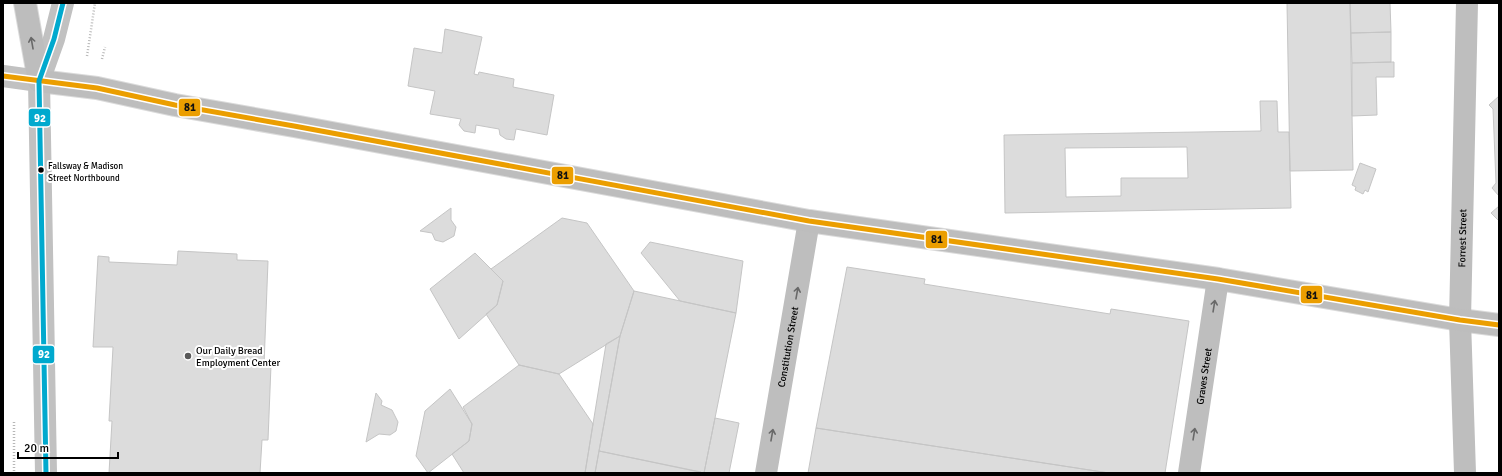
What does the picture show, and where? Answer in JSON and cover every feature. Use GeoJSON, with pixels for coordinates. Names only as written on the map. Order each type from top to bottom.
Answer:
{"type":"FeatureCollection","features":[{"type":"Feature","properties":{"kind":"main road"},"geometry":{"type":"LineString","coordinates":[[25,3],[39,81],[46,473]]}},
{"type":"Feature","properties":{"kind":"main road"},"geometry":{"type":"LineString","coordinates":[[39,81],[54,39],[63,3]]}},
{"type":"Feature","properties":{"kind":"main road"},"geometry":{"type":"LineString","coordinates":[[3,76],[97,88],[175,105],[809,221],[1218,279],[1460,320],[1499,325]]}},
{"type":"Feature","properties":{"kind":"street","name":"Forrest Street"},"geometry":{"type":"LineString","coordinates":[[1465,473],[1460,320],[1467,3]]}},
{"type":"Feature","properties":{"kind":"street","name":"Constitution Street"},"geometry":{"type":"LineString","coordinates":[[766,473],[809,221]]}},
{"type":"Feature","properties":{"kind":"street","name":"Graves Street"},"geometry":{"type":"LineString","coordinates":[[1188,473],[1218,279]]}},
{"type":"Feature","properties":{"kind":"path"},"geometry":{"type":"LineString","coordinates":[[87,56],[95,3]]}},
{"type":"Feature","properties":{"kind":"path"},"geometry":{"type":"LineString","coordinates":[[101,62],[105,47]]}},
{"type":"Feature","properties":{"kind":"building"},"geometry":{"type":"Polygon","coordinates":[[[1287,3],[1350,3],[1353,170],[1290,171],[1287,3]]]}},
{"type":"Feature","properties":{"kind":"building"},"geometry":{"type":"Polygon","coordinates":[[[1350,3],[1390,3],[1391,32],[1351,33],[1350,3]]]}},
{"type":"Feature","properties":{"kind":"building"},"geometry":{"type":"Polygon","coordinates":[[[445,29],[482,37],[474,74],[478,75],[479,72],[514,79],[513,87],[554,95],[547,135],[516,129],[514,140],[506,139],[500,135],[499,129],[476,125],[475,133],[464,131],[459,125],[461,119],[430,114],[435,91],[408,86],[414,48],[442,53],[445,29]]]}},
{"type":"Feature","properties":{"kind":"building"},"geometry":{"type":"Polygon","coordinates":[[[1391,32],[1391,62],[1352,63],[1351,33],[1391,32]]]}},
{"type":"Feature","properties":{"kind":"building"},"geometry":{"type":"Polygon","coordinates":[[[1394,62],[1394,77],[1376,77],[1377,115],[1352,116],[1352,63],[1394,62]]]}},
{"type":"Feature","properties":{"kind":"building"},"geometry":{"type":"Polygon","coordinates":[[[1499,96],[1499,196],[1492,188],[1496,183],[1493,109],[1489,105],[1499,96]]]}},
{"type":"Feature","properties":{"kind":"building"},"geometry":{"type":"Polygon","coordinates":[[[1260,101],[1277,101],[1278,132],[1289,132],[1291,208],[1005,213],[1004,135],[1261,131],[1260,101]],[[1187,147],[1065,148],[1066,197],[1121,196],[1121,178],[1188,178],[1187,147]]]}},
{"type":"Feature","properties":{"kind":"building"},"geometry":{"type":"Polygon","coordinates":[[[1360,163],[1376,169],[1368,192],[1365,190],[1363,194],[1355,190],[1356,187],[1352,185],[1360,163]]]}},
{"type":"Feature","properties":{"kind":"building"},"geometry":{"type":"Polygon","coordinates":[[[1499,206],[1499,221],[1491,213],[1499,206]]]}},
{"type":"Feature","properties":{"kind":"building"},"geometry":{"type":"Polygon","coordinates":[[[451,208],[451,220],[456,227],[454,236],[443,242],[435,240],[432,233],[420,231],[451,208]]]}},
{"type":"Feature","properties":{"kind":"building"},"geometry":{"type":"Polygon","coordinates":[[[562,218],[587,223],[634,291],[620,336],[559,374],[519,365],[486,314],[497,305],[503,281],[491,269],[562,218]]]}},
{"type":"Feature","properties":{"kind":"building"},"geometry":{"type":"Polygon","coordinates":[[[650,242],[743,261],[736,313],[680,301],[641,253],[650,242]]]}},
{"type":"Feature","properties":{"kind":"building","name":"Our Daily Bread Employment Center"},"geometry":{"type":"Polygon","coordinates":[[[178,251],[237,254],[237,260],[268,261],[264,365],[271,365],[268,440],[262,440],[260,473],[109,473],[112,421],[109,421],[113,347],[93,347],[98,256],[109,257],[109,262],[177,265],[178,251]]]}},
{"type":"Feature","properties":{"kind":"building"},"geometry":{"type":"Polygon","coordinates":[[[475,253],[503,281],[497,305],[459,339],[430,289],[475,253]]]}},
{"type":"Feature","properties":{"kind":"building"},"geometry":{"type":"Polygon","coordinates":[[[847,267],[925,279],[924,284],[1110,314],[1111,309],[1189,321],[1165,473],[1109,473],[816,428],[847,267]]]}},
{"type":"Feature","properties":{"kind":"building"},"geometry":{"type":"Polygon","coordinates":[[[634,291],[736,313],[704,473],[599,451],[620,336],[634,291]]]}},
{"type":"Feature","properties":{"kind":"building"},"geometry":{"type":"Polygon","coordinates":[[[620,336],[595,473],[585,473],[606,344],[620,336]]]}},
{"type":"Feature","properties":{"kind":"building"},"geometry":{"type":"Polygon","coordinates":[[[519,365],[559,374],[593,424],[585,473],[464,473],[452,454],[469,441],[472,424],[463,407],[519,365]]]}},
{"type":"Feature","properties":{"kind":"building"},"geometry":{"type":"Polygon","coordinates":[[[450,389],[472,424],[469,441],[428,473],[416,456],[425,411],[450,389]]]}},
{"type":"Feature","properties":{"kind":"building"},"geometry":{"type":"Polygon","coordinates":[[[376,393],[382,401],[381,405],[392,410],[398,422],[396,431],[390,435],[379,434],[366,442],[376,393]]]}},
{"type":"Feature","properties":{"kind":"building"},"geometry":{"type":"Polygon","coordinates":[[[715,418],[739,423],[729,473],[704,473],[715,418]]]}},
{"type":"Feature","properties":{"kind":"building"},"geometry":{"type":"Polygon","coordinates":[[[816,428],[1109,473],[808,473],[816,428]]]}},
{"type":"Feature","properties":{"kind":"building"},"geometry":{"type":"Polygon","coordinates":[[[599,451],[701,472],[701,473],[595,473],[599,451]]]}},
{"type":"Feature","properties":{"kind":"transit line","name":"92"},"geometry":{"type":"LineString","coordinates":[[46,473],[39,81],[54,39],[63,3]]}},
{"type":"Feature","properties":{"kind":"transit line","name":"81"},"geometry":{"type":"LineString","coordinates":[[3,76],[97,88],[175,105],[809,221],[1218,279],[1460,320],[1499,325]]}},
{"type":"Feature","properties":{"kind":"place","name":"Fallsway & Madison Street Northbound"},"geometry":{"type":"Point","coordinates":[41,170]}},
{"type":"Feature","properties":{"kind":"place","name":"Our Daily Bread Employment Center"},"geometry":{"type":"Point","coordinates":[188,356]}}]}
